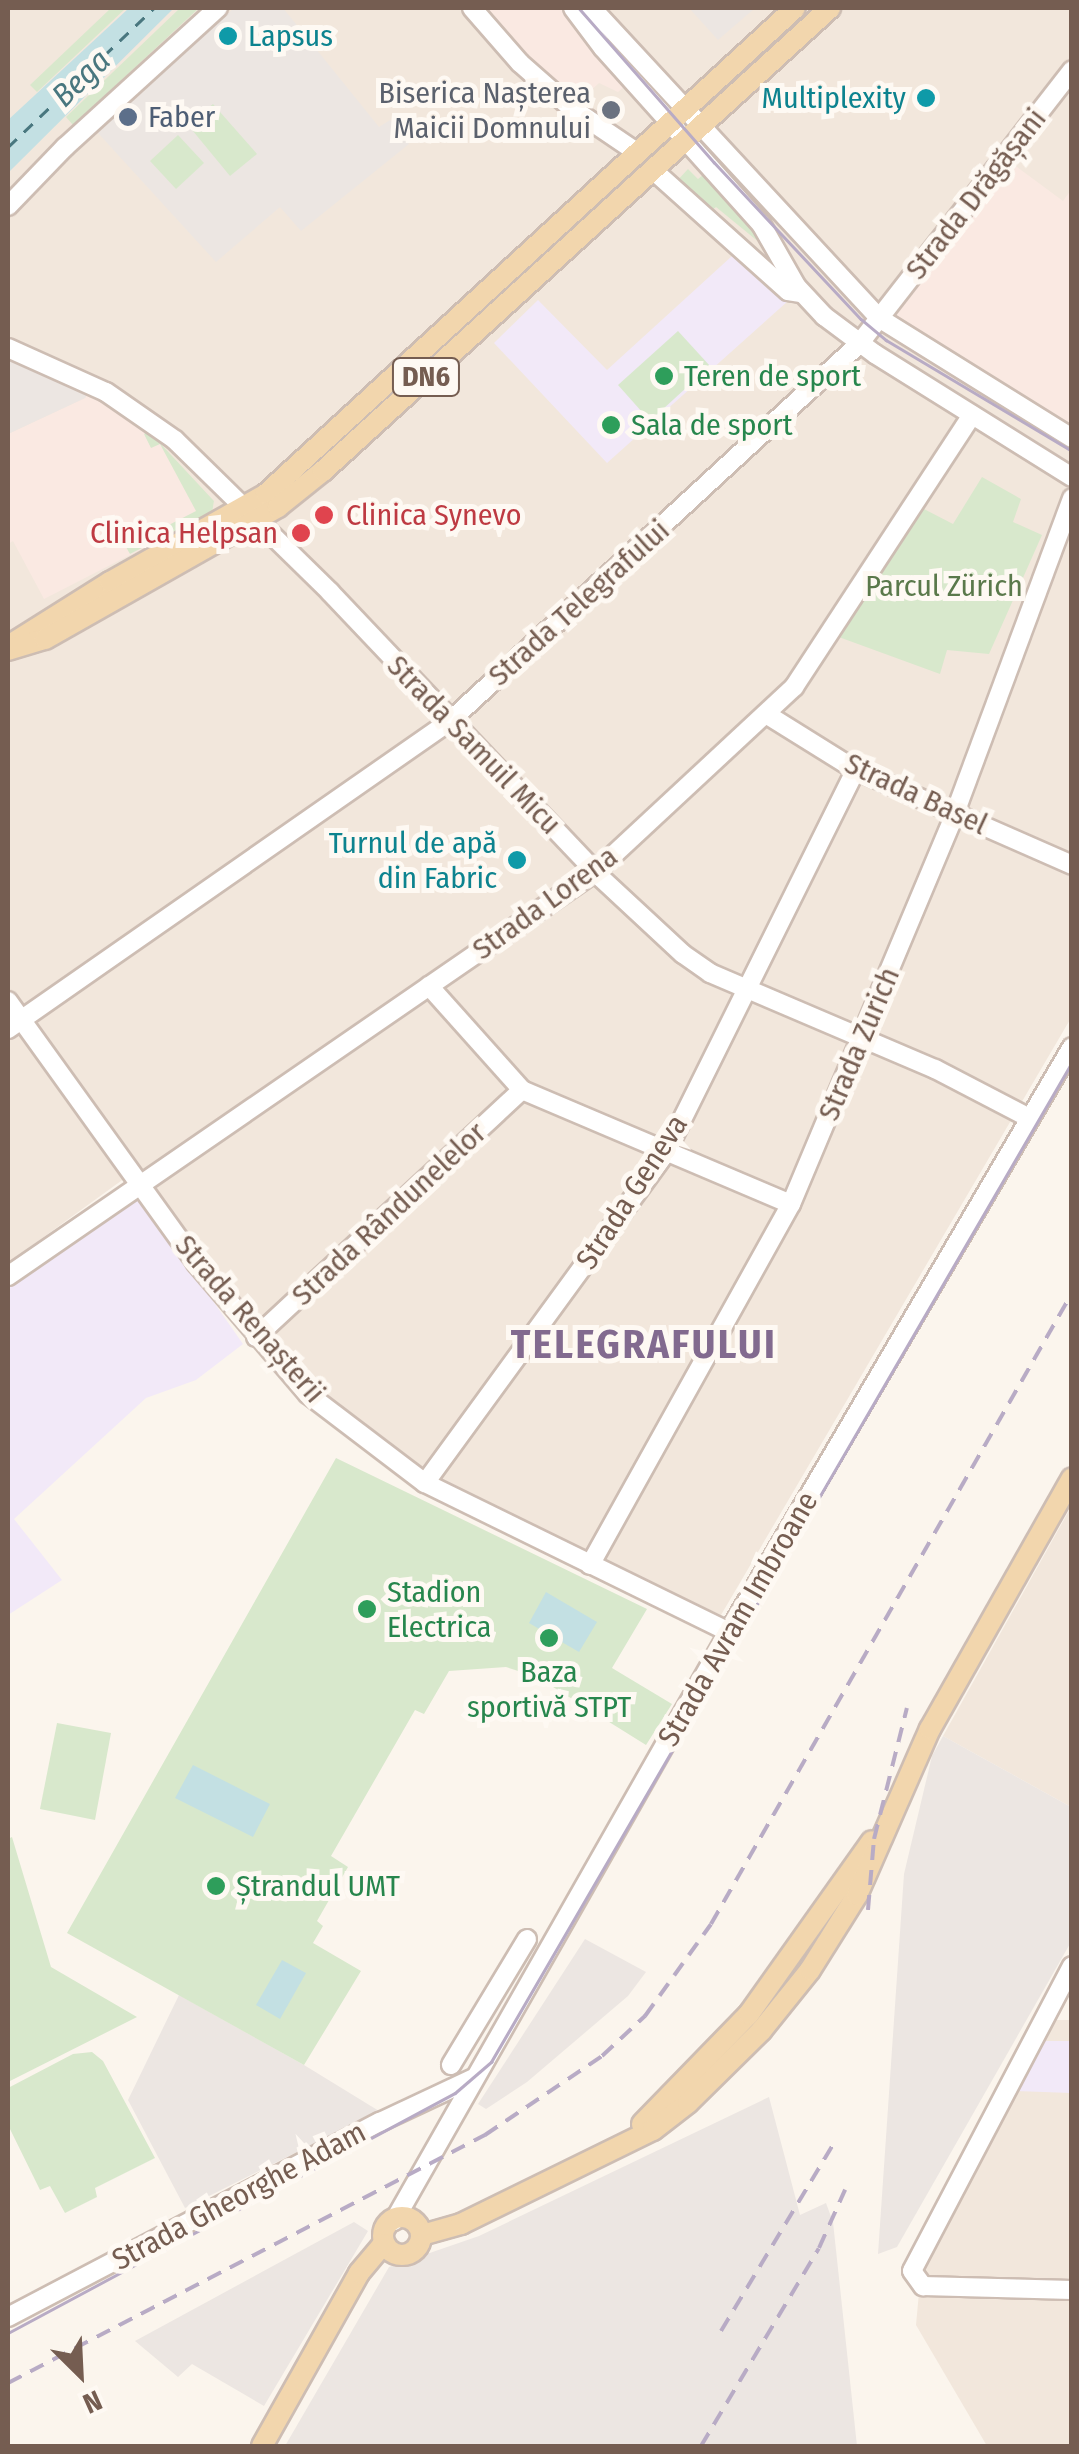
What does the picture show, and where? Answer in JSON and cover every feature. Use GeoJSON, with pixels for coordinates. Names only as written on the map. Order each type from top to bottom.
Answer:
{"type":"FeatureCollection","features":[{"type":"Feature","properties":{"kind":"main road","name":"DN6"},"geometry":{"type":"LineString","coordinates":[[251,514],[795,8]]}},
{"type":"Feature","properties":{"kind":"main road","name":"DN6"},"geometry":{"type":"LineString","coordinates":[[8,649],[110,582],[251,514],[324,471],[830,8]]}},
{"type":"Feature","properties":{"kind":"main road"},"geometry":{"type":"LineString","coordinates":[[409,2225],[418,2245],[407,2252],[392,2252],[383,2244],[382,2233],[409,2225],[476,2217],[614,2149],[668,2100],[749,2014],[896,1806],[942,1708],[1068,1492]]}},
{"type":"Feature","properties":{"kind":"main road"},"geometry":{"type":"LineString","coordinates":[[262,2446],[359,2272],[383,2244]]}},
{"type":"Feature","properties":{"kind":"street"},"geometry":{"type":"LineString","coordinates":[[8,206],[65,147],[218,8]]}},
{"type":"Feature","properties":{"kind":"street"},"geometry":{"type":"LineString","coordinates":[[472,8],[520,62],[570,107],[638,154]]}},
{"type":"Feature","properties":{"kind":"street"},"geometry":{"type":"LineString","coordinates":[[574,8],[678,117],[703,126],[805,242],[880,319],[1072,438]]}},
{"type":"Feature","properties":{"kind":"street"},"geometry":{"type":"LineString","coordinates":[[592,8],[678,117],[686,140],[769,234],[801,293],[860,344],[1072,477]]}},
{"type":"Feature","properties":{"kind":"street","name":"Strada Drăgășani"},"geometry":{"type":"LineString","coordinates":[[880,319],[1072,70]]}},
{"type":"Feature","properties":{"kind":"street"},"geometry":{"type":"LineString","coordinates":[[653,170],[788,291],[801,293]]}},
{"type":"Feature","properties":{"kind":"street","name":"Strada Telegrafului"},"geometry":{"type":"LineString","coordinates":[[15,1024],[450,722],[860,344],[880,319]]}},
{"type":"Feature","properties":{"kind":"street","name":"Strada Samuil Micu"},"geometry":{"type":"LineString","coordinates":[[8,348],[80,377],[176,440],[330,592],[595,872],[683,954],[745,989],[863,1037],[1029,1118]]}},
{"type":"Feature","properties":{"kind":"street","name":"Strada Lorena"},"geometry":{"type":"LineString","coordinates":[[8,1276],[138,1182],[595,872],[794,687],[972,415]]}},
{"type":"Feature","properties":{"kind":"street","name":"Strada Zurich"},"geometry":{"type":"LineString","coordinates":[[590,1565],[792,1204],[955,813],[1072,498]]}},
{"type":"Feature","properties":{"kind":"street","name":"Strada Basel"},"geometry":{"type":"LineString","coordinates":[[766,714],[856,770],[1072,865]]}},
{"type":"Feature","properties":{"kind":"street","name":"Strada Geneva"},"geometry":{"type":"LineString","coordinates":[[425,1483],[666,1152],[856,770]]}},
{"type":"Feature","properties":{"kind":"street"},"geometry":{"type":"LineString","coordinates":[[430,986],[522,1090],[792,1204]]}},
{"type":"Feature","properties":{"kind":"street","name":"Strada Renașterii"},"geometry":{"type":"LineString","coordinates":[[8,1001],[15,1024],[256,1337],[320,1404],[425,1483],[729,1632]]}},
{"type":"Feature","properties":{"kind":"street","name":"Strada Avram Imbroane"},"geometry":{"type":"LineString","coordinates":[[409,2225],[409,2194],[472,2079],[1072,1046]]}},
{"type":"Feature","properties":{"kind":"street","name":"Strada Rândunelelor"},"geometry":{"type":"LineString","coordinates":[[256,1337],[522,1090]]}},
{"type":"Feature","properties":{"kind":"street"},"geometry":{"type":"LineString","coordinates":[[451,2065],[526,1940]]}},
{"type":"Feature","properties":{"kind":"street"},"geometry":{"type":"LineString","coordinates":[[1072,1966],[919,2250],[912,2271],[923,2286],[1072,2290]]}},
{"type":"Feature","properties":{"kind":"street","name":"Strada Gheorghe Adam"},"geometry":{"type":"LineString","coordinates":[[8,2317],[365,2130],[472,2079]]}},
{"type":"Feature","properties":{"kind":"shaded area"},"geometry":{"type":"Polygon","coordinates":[[[8,8],[1071,8],[1071,1018],[721,1615],[424,1478],[329,1407],[270,1344],[136,1170],[8,1263],[8,8]]]}},
{"type":"Feature","properties":{"kind":"shaded area"},"geometry":{"type":"Polygon","coordinates":[[[234,8],[283,8],[379,127],[390,120],[409,144],[301,231],[280,207],[216,262],[98,133],[234,8]]]}},
{"type":"Feature","properties":{"kind":"shaded area"},"geometry":{"type":"Polygon","coordinates":[[[476,8],[563,8],[629,82],[618,92],[599,83],[574,106],[476,8]]]}},
{"type":"Feature","properties":{"kind":"shaded area"},"geometry":{"type":"Polygon","coordinates":[[[689,8],[755,8],[718,40],[689,8]]]}},
{"type":"Feature","properties":{"kind":"shaded area"},"geometry":{"type":"Polygon","coordinates":[[[1009,161],[1063,201],[1071,190],[1071,427],[889,318],[1009,161]]]}},
{"type":"Feature","properties":{"kind":"shaded area"},"geometry":{"type":"Polygon","coordinates":[[[732,256],[788,301],[607,463],[494,343],[538,300],[607,370],[732,256]]]}},
{"type":"Feature","properties":{"kind":"shaded area"},"geometry":{"type":"Polygon","coordinates":[[[8,358],[89,392],[85,398],[8,434],[8,358]]]}},
{"type":"Feature","properties":{"kind":"shaded area"},"geometry":{"type":"Polygon","coordinates":[[[89,392],[160,443],[214,501],[212,513],[44,599],[13,541],[8,544],[8,434],[85,398],[89,392]]]}},
{"type":"Feature","properties":{"kind":"shaded area"},"geometry":{"type":"Polygon","coordinates":[[[137,1192],[243,1344],[196,1380],[146,1398],[14,1519],[62,1580],[8,1615],[8,1283],[137,1192]]]}},
{"type":"Feature","properties":{"kind":"shaded area"},"geometry":{"type":"Polygon","coordinates":[[[1071,1507],[1071,1807],[943,1736],[1071,1507]]]}},
{"type":"Feature","properties":{"kind":"shaded area"},"geometry":{"type":"Polygon","coordinates":[[[943,1736],[1071,1807],[1071,1942],[897,2247],[878,2254],[904,1874],[932,1756],[943,1736]]]}},
{"type":"Feature","properties":{"kind":"shaded area"},"geometry":{"type":"Polygon","coordinates":[[[585,1939],[646,1972],[628,1996],[527,2082],[486,2109],[478,2104],[585,1939]]]}},
{"type":"Feature","properties":{"kind":"shaded area"},"geometry":{"type":"Polygon","coordinates":[[[179,1995],[379,2111],[185,2208],[128,2100],[179,1995]]]}},
{"type":"Feature","properties":{"kind":"shaded area"},"geometry":{"type":"Polygon","coordinates":[[[1052,2020],[1071,2020],[1071,2446],[987,2446],[916,2325],[922,2260],[1052,2020]]]}},
{"type":"Feature","properties":{"kind":"shaded area"},"geometry":{"type":"Polygon","coordinates":[[[1042,2041],[1071,2041],[1071,2093],[1015,2091],[1042,2041]]]}},
{"type":"Feature","properties":{"kind":"shaded area"},"geometry":{"type":"Polygon","coordinates":[[[769,2097],[800,2215],[826,2203],[833,2222],[857,2446],[285,2446],[389,2267],[479,2236],[769,2097]]]}},
{"type":"Feature","properties":{"kind":"shaded area"},"geometry":{"type":"Polygon","coordinates":[[[354,2222],[368,2231],[264,2406],[192,2364],[178,2377],[135,2341],[354,2222]]]}},
{"type":"Feature","properties":{"kind":"green space"},"geometry":{"type":"Polygon","coordinates":[[[111,8],[126,8],[37,92],[30,85],[111,8]]]}},
{"type":"Feature","properties":{"kind":"green space"},"geometry":{"type":"Polygon","coordinates":[[[180,8],[199,8],[73,125],[66,117],[180,8]]]}},
{"type":"Feature","properties":{"kind":"green space"},"geometry":{"type":"Polygon","coordinates":[[[213,104],[257,154],[230,176],[188,125],[213,104]]]}},
{"type":"Feature","properties":{"kind":"green space"},"geometry":{"type":"Polygon","coordinates":[[[178,135],[204,163],[176,189],[150,161],[178,135]]]}},
{"type":"Feature","properties":{"kind":"green space"},"geometry":{"type":"Polygon","coordinates":[[[688,169],[698,179],[704,174],[714,185],[719,182],[777,257],[716,207],[710,212],[675,183],[688,169]]]}},
{"type":"Feature","properties":{"kind":"green space","name":"Teren de sport"},"geometry":{"type":"Polygon","coordinates":[[[678,331],[710,366],[650,421],[618,385],[678,331]]]}},
{"type":"Feature","properties":{"kind":"green space"},"geometry":{"type":"Polygon","coordinates":[[[147,432],[160,443],[214,501],[212,513],[130,554],[126,547],[196,511],[160,444],[151,448],[144,434],[147,432]]]}},
{"type":"Feature","properties":{"kind":"green space","name":"Parcul Zürich"},"geometry":{"type":"Polygon","coordinates":[[[982,477],[1021,499],[1013,522],[1042,535],[989,654],[947,650],[940,674],[836,636],[922,508],[953,524],[982,477]]]}},
{"type":"Feature","properties":{"kind":"green space"},"geometry":{"type":"Polygon","coordinates":[[[336,1458],[647,1609],[612,1668],[672,1704],[646,1745],[537,1677],[506,1667],[449,1671],[424,1714],[415,1710],[331,1856],[348,1867],[317,1921],[323,1926],[313,1943],[361,1971],[304,2065],[67,1933],[336,1458]]]}},
{"type":"Feature","properties":{"kind":"green space"},"geometry":{"type":"Polygon","coordinates":[[[57,1723],[111,1733],[95,1820],[40,1809],[57,1723]]]}},
{"type":"Feature","properties":{"kind":"green space"},"geometry":{"type":"Polygon","coordinates":[[[12,1837],[51,1967],[137,2017],[8,2082],[8,1839],[12,1837]]]}},
{"type":"Feature","properties":{"kind":"green space"},"geometry":{"type":"Polygon","coordinates":[[[92,2052],[103,2061],[155,2158],[95,2188],[97,2197],[65,2213],[50,2186],[40,2190],[8,2125],[8,2088],[73,2054],[92,2052]]]}},
{"type":"Feature","properties":{"kind":"water","name":"Bega"},"geometry":{"type":"Polygon","coordinates":[[[129,8],[174,8],[8,173],[8,120],[129,8]]]}},
{"type":"Feature","properties":{"kind":"water"},"geometry":{"type":"Polygon","coordinates":[[[546,1592],[597,1622],[579,1652],[529,1623],[546,1592]]]}},
{"type":"Feature","properties":{"kind":"water"},"geometry":{"type":"Polygon","coordinates":[[[193,1765],[270,1804],[253,1837],[175,1798],[193,1765]]]}},
{"type":"Feature","properties":{"kind":"water"},"geometry":{"type":"Polygon","coordinates":[[[282,1960],[306,1973],[280,2019],[256,2005],[282,1960]]]}},
{"type":"Feature","properties":{"kind":"ferry route"},"geometry":{"type":"LineString","coordinates":[[8,147],[154,8]]}},
{"type":"Feature","properties":{"kind":"tram line"},"geometry":{"type":"LineString","coordinates":[[579,8],[714,162],[861,319],[886,340],[1072,451]]}},
{"type":"Feature","properties":{"kind":"tram line"},"geometry":{"type":"LineString","coordinates":[[8,2333],[455,2093],[491,2062],[1072,1062]]}},
{"type":"Feature","properties":{"kind":"railway"},"geometry":{"type":"LineString","coordinates":[[8,2383],[485,2135],[602,2056],[645,2016],[711,1924],[1072,1293]]}},
{"type":"Feature","properties":{"kind":"railway"},"geometry":{"type":"LineString","coordinates":[[868,1910],[874,1839],[907,1708]]}},
{"type":"Feature","properties":{"kind":"railway"},"geometry":{"type":"LineString","coordinates":[[721,2331],[835,2141]]}},
{"type":"Feature","properties":{"kind":"railway"},"geometry":{"type":"LineString","coordinates":[[701,2446],[819,2248],[845,2190]]}},
{"type":"Feature","properties":{"kind":"place","name":"Lapsus"},"geometry":{"type":"Point","coordinates":[228,36]}},
{"type":"Feature","properties":{"kind":"place","name":"Multiplexity"},"geometry":{"type":"Point","coordinates":[926,98]}},
{"type":"Feature","properties":{"kind":"place","name":"Biserica Nașterea Maicii Domnului"},"geometry":{"type":"Point","coordinates":[611,110]}},
{"type":"Feature","properties":{"kind":"place","name":"Faber"},"geometry":{"type":"Point","coordinates":[128,117]}},
{"type":"Feature","properties":{"kind":"place","name":"Teren de sport"},"geometry":{"type":"Point","coordinates":[664,376]}},
{"type":"Feature","properties":{"kind":"place","name":"Sala de sport"},"geometry":{"type":"Point","coordinates":[611,425]}},
{"type":"Feature","properties":{"kind":"place","name":"Clinica Synevo"},"geometry":{"type":"Point","coordinates":[324,515]}},
{"type":"Feature","properties":{"kind":"place","name":"Clinica Helpsan"},"geometry":{"type":"Point","coordinates":[301,533]}},
{"type":"Feature","properties":{"kind":"place","name":"Turnul de apă din Fabric"},"geometry":{"type":"Point","coordinates":[517,860]}},
{"type":"Feature","properties":{"kind":"place","name":"Stadion Electrica"},"geometry":{"type":"Point","coordinates":[367,1609]}},
{"type":"Feature","properties":{"kind":"place","name":"Baza sportivă STPT"},"geometry":{"type":"Point","coordinates":[549,1638]}},
{"type":"Feature","properties":{"kind":"place","name":"Ștrandul UMT"},"geometry":{"type":"Point","coordinates":[216,1886]}},
{"type":"Feature","properties":{"kind":"district","name":"TELEGRAFULUI"},"geometry":{"type":"Point","coordinates":[644,1345]}}]}
